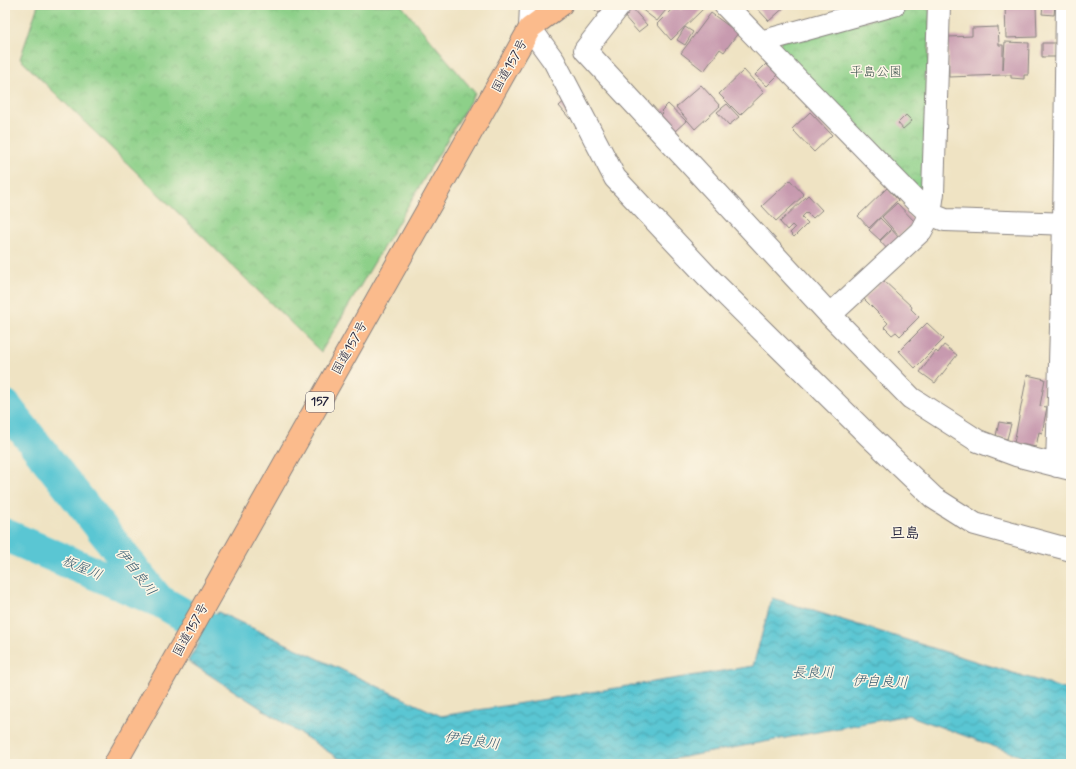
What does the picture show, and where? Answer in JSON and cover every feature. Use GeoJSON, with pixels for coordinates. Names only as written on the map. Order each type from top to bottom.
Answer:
{"type":"FeatureCollection","features":[{"type":"Feature","properties":{"kind":"highway","name":"国道157号"},"geometry":{"type":"LineString","coordinates":[[115,764],[528,34],[561,5]]}},
{"type":"Feature","properties":{"kind":"street"},"geometry":{"type":"LineString","coordinates":[[531,5],[528,34],[554,61],[615,178],[707,276],[868,436],[934,498],[974,524],[1071,550]]}},
{"type":"Feature","properties":{"kind":"street"},"geometry":{"type":"LineString","coordinates":[[620,5],[585,50],[830,315],[911,398],[978,441],[1016,456],[1064,468],[1067,224],[1067,5]]}},
{"type":"Feature","properties":{"kind":"street"},"geometry":{"type":"LineString","coordinates":[[725,5],[930,214],[945,220],[1067,224]]}},
{"type":"Feature","properties":{"kind":"street"},"geometry":{"type":"LineString","coordinates":[[760,42],[894,5]]}},
{"type":"Feature","properties":{"kind":"street"},"geometry":{"type":"LineString","coordinates":[[830,315],[921,232],[930,214],[939,5]]}},
{"type":"Feature","properties":{"kind":"green space"},"geometry":{"type":"Polygon","coordinates":[[[38,5],[401,5],[475,93],[321,352],[20,59],[38,5]]]}},
{"type":"Feature","properties":{"kind":"green space","name":"平島公園"},"geometry":{"type":"Polygon","coordinates":[[[924,7],[930,11],[925,190],[918,194],[779,49],[781,41],[924,7]]]}},
{"type":"Feature","properties":{"kind":"water","name":"長良川"},"geometry":{"type":"Polygon","coordinates":[[[772,598],[1071,691],[1071,764],[1042,764],[908,715],[647,764],[384,764],[338,758],[188,661],[218,612],[441,716],[753,666],[772,598]]]}},
{"type":"Feature","properties":{"kind":"building"},"geometry":{"type":"Polygon","coordinates":[[[598,5],[606,5],[599,13],[594,9],[598,5]]]}},
{"type":"Feature","properties":{"kind":"building"},"geometry":{"type":"Polygon","coordinates":[[[636,5],[670,5],[657,21],[636,5]]]}},
{"type":"Feature","properties":{"kind":"building"},"geometry":{"type":"Polygon","coordinates":[[[676,5],[681,10],[686,5],[701,5],[704,8],[671,40],[657,24],[676,5]]]}},
{"type":"Feature","properties":{"kind":"building"},"geometry":{"type":"Polygon","coordinates":[[[754,5],[787,5],[769,21],[754,5]]]}},
{"type":"Feature","properties":{"kind":"building"},"geometry":{"type":"Polygon","coordinates":[[[1005,5],[1036,5],[1037,37],[1006,38],[1005,5]]]}},
{"type":"Feature","properties":{"kind":"building"},"geometry":{"type":"Polygon","coordinates":[[[1043,5],[1055,5],[1054,15],[1042,14],[1043,5]]]}},
{"type":"Feature","properties":{"kind":"building"},"geometry":{"type":"Polygon","coordinates":[[[632,8],[647,25],[638,32],[623,15],[632,8]]]}},
{"type":"Feature","properties":{"kind":"building"},"geometry":{"type":"Polygon","coordinates":[[[711,13],[738,33],[724,52],[720,49],[704,71],[681,53],[711,13]]]}},
{"type":"Feature","properties":{"kind":"building"},"geometry":{"type":"Polygon","coordinates":[[[685,27],[693,32],[685,45],[677,40],[685,27]]]}},
{"type":"Feature","properties":{"kind":"building"},"geometry":{"type":"Polygon","coordinates":[[[998,27],[999,45],[1003,45],[1003,70],[1005,42],[1029,43],[1028,75],[1024,75],[1024,79],[1011,78],[1011,75],[949,77],[948,37],[972,36],[972,28],[998,27]]]}},
{"type":"Feature","properties":{"kind":"building"},"geometry":{"type":"Polygon","coordinates":[[[1042,43],[1056,43],[1056,57],[1042,57],[1042,43]]]}},
{"type":"Feature","properties":{"kind":"building"},"geometry":{"type":"Polygon","coordinates":[[[766,64],[778,75],[767,86],[755,75],[766,64]]]}},
{"type":"Feature","properties":{"kind":"building"},"geometry":{"type":"Polygon","coordinates":[[[744,70],[764,92],[740,115],[719,94],[744,70]]]}},
{"type":"Feature","properties":{"kind":"building"},"geometry":{"type":"Polygon","coordinates":[[[701,85],[720,106],[695,129],[676,107],[701,85]]]}},
{"type":"Feature","properties":{"kind":"building"},"geometry":{"type":"Polygon","coordinates":[[[568,98],[579,112],[570,119],[559,106],[568,98]]]}},
{"type":"Feature","properties":{"kind":"building"},"geometry":{"type":"Polygon","coordinates":[[[668,104],[686,121],[674,132],[659,117],[663,113],[661,111],[668,104]]]}},
{"type":"Feature","properties":{"kind":"building"},"geometry":{"type":"Polygon","coordinates":[[[727,104],[739,117],[729,125],[717,112],[727,104]]]}},
{"type":"Feature","properties":{"kind":"building"},"geometry":{"type":"Polygon","coordinates":[[[810,112],[832,135],[814,152],[792,129],[810,112]]]}},
{"type":"Feature","properties":{"kind":"building"},"geometry":{"type":"Polygon","coordinates":[[[906,115],[912,121],[903,129],[898,123],[906,115]]]}},
{"type":"Feature","properties":{"kind":"building"},"geometry":{"type":"Polygon","coordinates":[[[790,180],[804,195],[776,221],[762,206],[790,180]]]}},
{"type":"Feature","properties":{"kind":"building"},"geometry":{"type":"Polygon","coordinates":[[[887,188],[898,200],[869,228],[858,216],[887,188]]]}},
{"type":"Feature","properties":{"kind":"building"},"geometry":{"type":"Polygon","coordinates":[[[808,195],[822,210],[813,218],[807,212],[802,217],[808,223],[794,237],[790,233],[795,228],[792,225],[787,230],[780,222],[808,195]]]}},
{"type":"Feature","properties":{"kind":"building"},"geometry":{"type":"Polygon","coordinates":[[[897,203],[915,222],[899,236],[882,217],[897,203]]]}},
{"type":"Feature","properties":{"kind":"building"},"geometry":{"type":"Polygon","coordinates":[[[880,218],[891,229],[880,240],[869,230],[880,218]]]}},
{"type":"Feature","properties":{"kind":"building"},"geometry":{"type":"Polygon","coordinates":[[[892,230],[899,238],[887,249],[880,241],[892,230]]]}},
{"type":"Feature","properties":{"kind":"building"},"geometry":{"type":"Polygon","coordinates":[[[883,280],[912,307],[911,309],[919,317],[900,336],[896,332],[892,335],[884,327],[888,323],[864,299],[883,280]]]}},
{"type":"Feature","properties":{"kind":"building"},"geometry":{"type":"Polygon","coordinates":[[[927,323],[944,339],[915,368],[899,351],[927,323]]]}},
{"type":"Feature","properties":{"kind":"building"},"geometry":{"type":"Polygon","coordinates":[[[944,345],[957,355],[935,383],[920,372],[936,351],[938,353],[944,345]]]}},
{"type":"Feature","properties":{"kind":"building"},"geometry":{"type":"Polygon","coordinates":[[[1027,375],[1045,379],[1040,406],[1047,407],[1042,433],[1039,432],[1036,447],[1014,443],[1027,375]]]}},
{"type":"Feature","properties":{"kind":"building"},"geometry":{"type":"Polygon","coordinates":[[[999,422],[1011,424],[1007,439],[996,436],[999,422]]]}},
{"type":"Feature","properties":{"kind":"waterway","name":"伊自良川"},"geometry":{"type":"LineString","coordinates":[[5,406],[158,600],[247,651]]}},
{"type":"Feature","properties":{"kind":"waterway","name":"板屋川"},"geometry":{"type":"LineString","coordinates":[[5,535],[157,600]]}},
{"type":"Feature","properties":{"kind":"district","name":"旦島"},"geometry":{"type":"Point","coordinates":[905,534]}}]}
